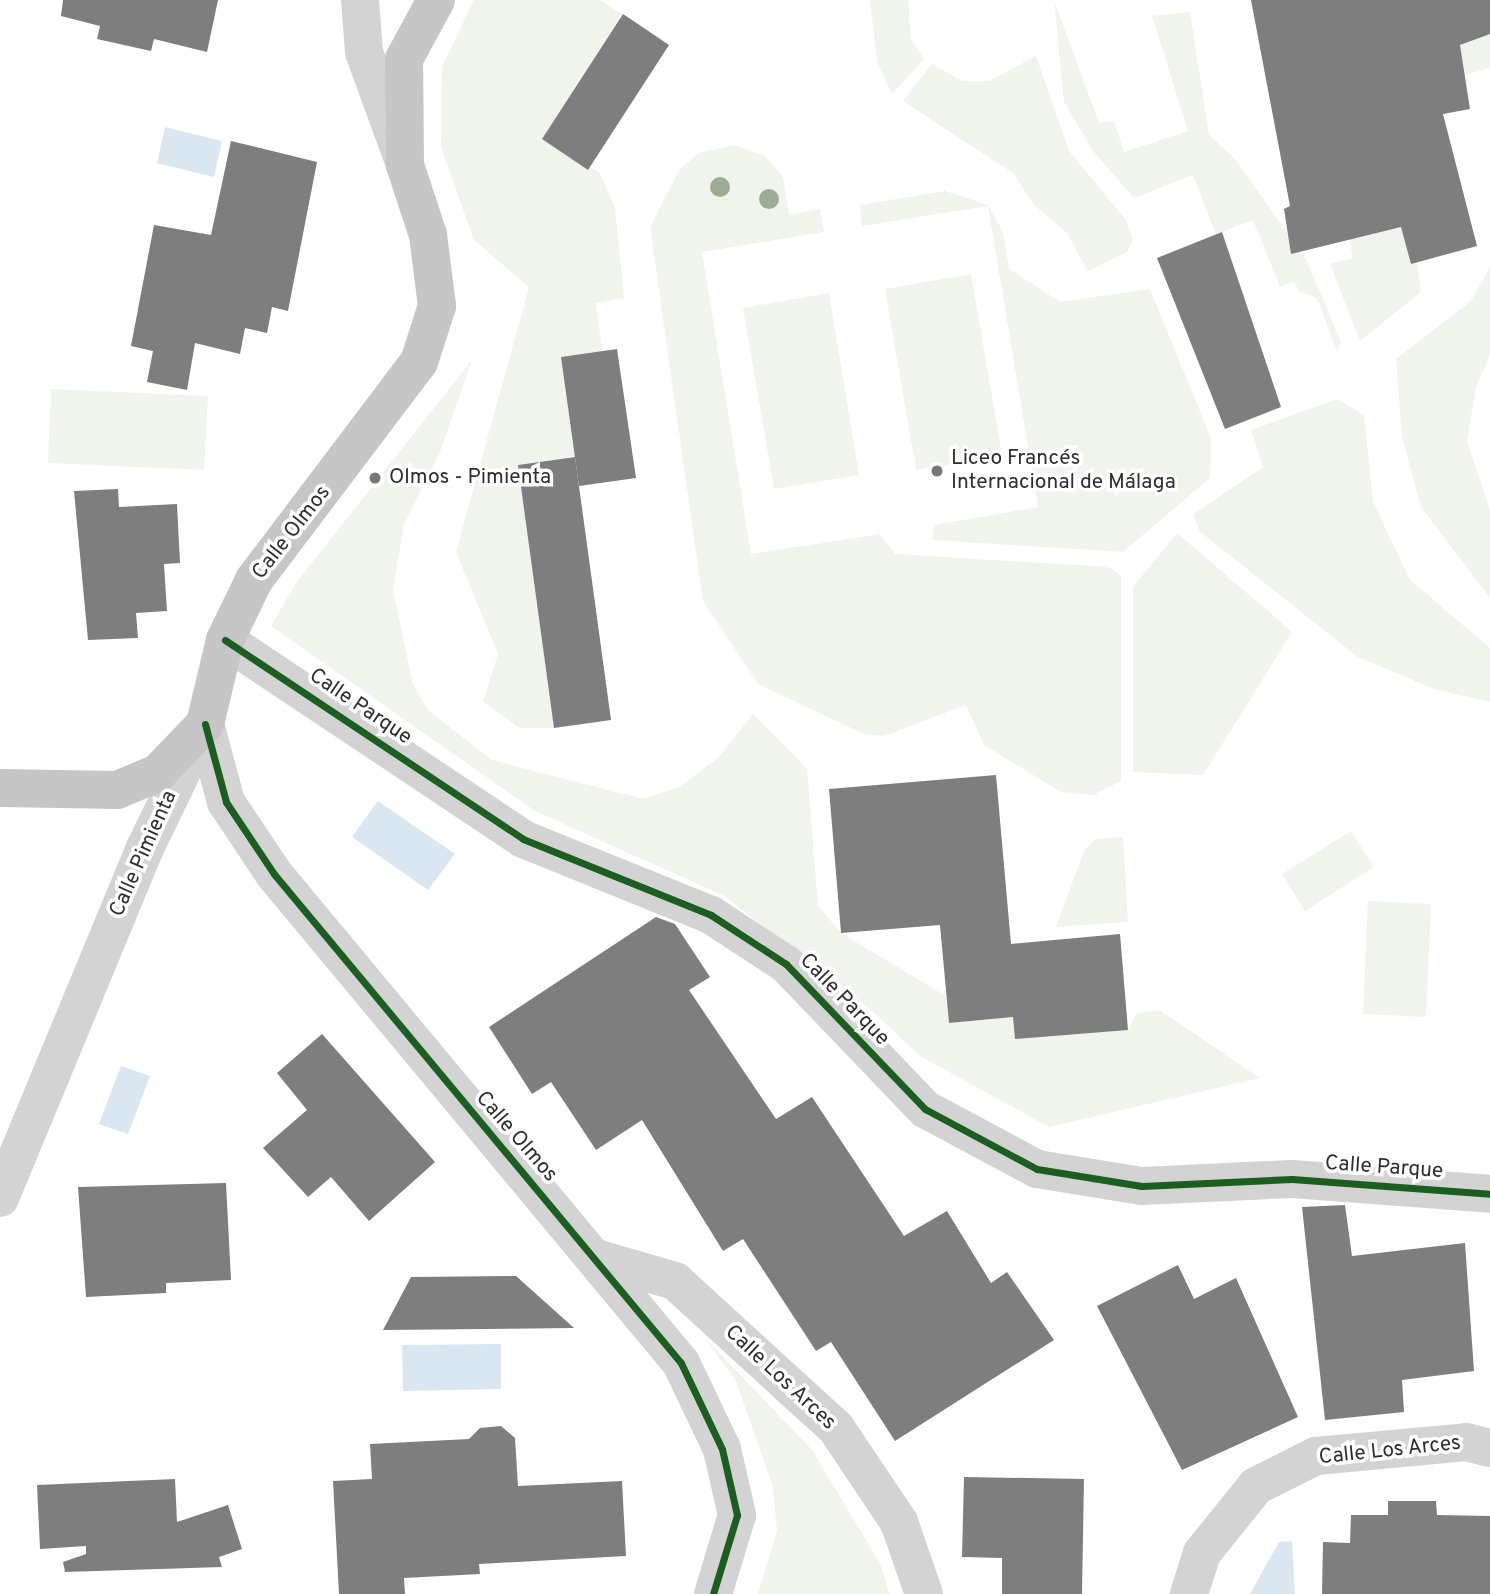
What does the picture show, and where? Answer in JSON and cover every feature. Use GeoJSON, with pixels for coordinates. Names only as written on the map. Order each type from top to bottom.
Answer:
{"type":"FeatureCollection","features":[{"type":"Feature","properties":{"kind":"main road","name":"Calle Olmos"},"geometry":{"type":"LineString","coordinates":[[205,724],[226,640],[254,580],[419,362],[437,306],[428,235],[405,165],[404,59],[436,0]]}},
{"type":"Feature","properties":{"kind":"main road","name":"Calle Pimienta"},"geometry":{"type":"LineString","coordinates":[[0,788],[117,790],[158,773],[205,724]]}},
{"type":"Feature","properties":{"kind":"street"},"geometry":{"type":"LineString","coordinates":[[360,0],[364,52],[405,165]]}},
{"type":"Feature","properties":{"kind":"street","name":"Calle Parque"},"geometry":{"type":"LineString","coordinates":[[226,640],[523,839],[711,915],[786,964],[925,1109],[1037,1169],[1142,1186],[1292,1179],[1490,1194]]}},
{"type":"Feature","properties":{"kind":"street","name":"Calle Pimienta"},"geometry":{"type":"LineString","coordinates":[[0,1198],[145,848],[205,724]]}},
{"type":"Feature","properties":{"kind":"street","name":"Calle Olmos"},"geometry":{"type":"LineString","coordinates":[[205,724],[226,802],[274,874],[600,1259],[681,1363],[722,1449],[737,1515],[713,1594]]}},
{"type":"Feature","properties":{"kind":"street","name":"Calle Los Arces"},"geometry":{"type":"LineString","coordinates":[[600,1259],[675,1281],[836,1428],[899,1522],[924,1594]]}},
{"type":"Feature","properties":{"kind":"street","name":"Calle Los Arces"},"geometry":{"type":"LineString","coordinates":[[1189,1594],[1202,1553],[1256,1486],[1316,1456],[1466,1442],[1490,1448]]}},
{"type":"Feature","properties":{"kind":"shaded area"},"geometry":{"type":"Polygon","coordinates":[[[474,0],[600,0],[622,14],[542,139],[600,173],[615,208],[624,298],[596,303],[602,351],[575,456],[518,465],[554,728],[520,728],[483,702],[498,654],[456,552],[529,287],[474,240],[441,147],[442,67],[474,0]]]}},
{"type":"Feature","properties":{"kind":"shaded area"},"geometry":{"type":"Polygon","coordinates":[[[870,0],[908,0],[911,39],[924,59],[892,94],[877,62],[870,0]]]}},
{"type":"Feature","properties":{"kind":"shaded area"},"geometry":{"type":"Polygon","coordinates":[[[1054,0],[1099,123],[1114,121],[1124,152],[1188,131],[1152,16],[1190,12],[1209,135],[1235,159],[1307,261],[1341,342],[1337,352],[1317,298],[1299,291],[1294,281],[1280,287],[1253,220],[1216,234],[1193,175],[1134,198],[1093,151],[1064,102],[1054,0]]]}},
{"type":"Feature","properties":{"kind":"shaded area"},"geometry":{"type":"Polygon","coordinates":[[[1490,34],[1490,68],[1464,75],[1420,59],[1490,34]]]}},
{"type":"Feature","properties":{"kind":"shaded area"},"geometry":{"type":"Polygon","coordinates":[[[1036,56],[1069,151],[1126,220],[1133,240],[1127,252],[1088,271],[1067,233],[1034,205],[1013,173],[903,101],[932,64],[963,81],[989,81],[1036,56]]]}},
{"type":"Feature","properties":{"kind":"shaded area"},"geometry":{"type":"Polygon","coordinates":[[[165,127],[222,141],[214,177],[157,163],[165,127]]]}},
{"type":"Feature","properties":{"kind":"shaded area"},"geometry":{"type":"Polygon","coordinates":[[[734,145],[765,156],[783,177],[789,215],[820,209],[824,232],[702,252],[751,554],[880,534],[895,554],[1110,567],[1121,576],[1121,781],[1093,795],[1061,792],[984,745],[966,705],[884,736],[864,734],[758,684],[703,601],[650,227],[680,169],[699,153],[734,145]]]}},
{"type":"Feature","properties":{"kind":"shaded area"},"geometry":{"type":"Polygon","coordinates":[[[945,191],[988,205],[1003,232],[1009,269],[1060,302],[1150,289],[1211,438],[1210,478],[1123,552],[932,540],[934,525],[1038,507],[988,206],[862,226],[860,205],[945,191]]]}},
{"type":"Feature","properties":{"kind":"shaded area"},"geometry":{"type":"Polygon","coordinates":[[[1401,227],[1417,262],[1421,292],[1360,341],[1330,264],[1353,258],[1349,239],[1401,227]]]}},
{"type":"Feature","properties":{"kind":"shaded area"},"geometry":{"type":"Polygon","coordinates":[[[1490,267],[1490,356],[1476,386],[1467,442],[1490,509],[1490,598],[1421,507],[1402,437],[1396,359],[1471,301],[1490,267]]]}},
{"type":"Feature","properties":{"kind":"shaded area"},"geometry":{"type":"Polygon","coordinates":[[[971,274],[1002,455],[916,470],[885,289],[971,274]]]}},
{"type":"Feature","properties":{"kind":"shaded area"},"geometry":{"type":"Polygon","coordinates":[[[829,293],[859,475],[774,489],[743,308],[829,293]]]}},
{"type":"Feature","properties":{"kind":"shaded area"},"geometry":{"type":"Polygon","coordinates":[[[472,360],[441,449],[404,525],[393,590],[413,685],[429,711],[492,760],[643,799],[679,787],[718,758],[753,714],[807,769],[818,906],[841,933],[946,996],[949,1023],[1013,1017],[1015,1039],[1128,1030],[1137,1013],[1159,1010],[1260,1078],[1049,1127],[920,1056],[870,1009],[724,896],[535,811],[271,626],[296,583],[472,360]]]}},
{"type":"Feature","properties":{"kind":"shaded area"},"geometry":{"type":"Polygon","coordinates":[[[51,389],[208,396],[204,470],[48,463],[51,389]]]}},
{"type":"Feature","properties":{"kind":"shaded area"},"geometry":{"type":"Polygon","coordinates":[[[1337,399],[1364,415],[1373,502],[1410,580],[1490,648],[1490,702],[1434,689],[1358,657],[1199,531],[1194,514],[1263,467],[1251,430],[1337,399]]]}},
{"type":"Feature","properties":{"kind":"shaded area"},"geometry":{"type":"Polygon","coordinates":[[[1177,533],[1292,632],[1203,775],[1133,772],[1133,587],[1177,533]]]}},
{"type":"Feature","properties":{"kind":"shaded area"},"geometry":{"type":"Polygon","coordinates":[[[378,801],[455,854],[428,890],[352,837],[378,801]]]}},
{"type":"Feature","properties":{"kind":"shaded area"},"geometry":{"type":"Polygon","coordinates":[[[1351,831],[1374,867],[1305,911],[1282,874],[1351,831]]]}},
{"type":"Feature","properties":{"kind":"shaded area"},"geometry":{"type":"Polygon","coordinates":[[[1123,837],[1128,922],[1056,927],[1084,851],[1096,839],[1123,837]]]}},
{"type":"Feature","properties":{"kind":"shaded area"},"geometry":{"type":"Polygon","coordinates":[[[1368,901],[1431,904],[1426,1017],[1363,1014],[1368,901]]]}},
{"type":"Feature","properties":{"kind":"shaded area"},"geometry":{"type":"Polygon","coordinates":[[[121,1066],[150,1076],[128,1134],[99,1124],[121,1066]]]}},
{"type":"Feature","properties":{"kind":"shaded area"},"geometry":{"type":"Polygon","coordinates":[[[704,1337],[812,1450],[881,1565],[889,1594],[758,1594],[777,1531],[773,1487],[736,1381],[704,1337]]]}},
{"type":"Feature","properties":{"kind":"shaded area"},"geometry":{"type":"Polygon","coordinates":[[[501,1344],[501,1389],[403,1391],[402,1345],[501,1344]]]}},
{"type":"Feature","properties":{"kind":"shaded area"},"geometry":{"type":"Polygon","coordinates":[[[1292,1541],[1295,1594],[1250,1594],[1279,1542],[1292,1541]]]}},
{"type":"Feature","properties":{"kind":"building"},"geometry":{"type":"Polygon","coordinates":[[[63,0],[218,0],[207,52],[154,39],[151,51],[97,39],[100,26],[61,16],[63,0]]]}},
{"type":"Feature","properties":{"kind":"building"},"geometry":{"type":"Polygon","coordinates":[[[1251,0],[1490,0],[1490,34],[1460,45],[1470,109],[1443,114],[1477,246],[1411,264],[1401,227],[1291,254],[1284,209],[1290,206],[1251,0]]]}},
{"type":"Feature","properties":{"kind":"building"},"geometry":{"type":"Polygon","coordinates":[[[623,14],[669,45],[588,170],[542,139],[623,14]]]}},
{"type":"Feature","properties":{"kind":"building"},"geometry":{"type":"Polygon","coordinates":[[[231,141],[317,162],[288,311],[272,307],[267,333],[245,328],[240,354],[195,343],[187,390],[147,382],[153,351],[131,346],[154,225],[211,235],[231,141]]]}},
{"type":"Feature","properties":{"kind":"building"},"geometry":{"type":"Polygon","coordinates":[[[1222,232],[1281,407],[1225,429],[1157,258],[1222,232]]]}},
{"type":"Feature","properties":{"kind":"building"},"geometry":{"type":"Polygon","coordinates":[[[617,349],[636,478],[579,486],[561,357],[617,349]]]}},
{"type":"Feature","properties":{"kind":"building"},"geometry":{"type":"Polygon","coordinates":[[[575,457],[611,720],[554,728],[518,465],[575,457]]]}},
{"type":"Feature","properties":{"kind":"building"},"geometry":{"type":"Polygon","coordinates":[[[118,489],[119,507],[177,504],[180,563],[164,564],[167,611],[136,613],[138,638],[88,640],[74,491],[118,489]]]}},
{"type":"Feature","properties":{"kind":"building"},"geometry":{"type":"Polygon","coordinates":[[[996,775],[1011,944],[1120,934],[1128,1030],[1015,1039],[1013,1017],[949,1023],[940,925],[841,933],[829,789],[996,775]]]}},
{"type":"Feature","properties":{"kind":"building"},"geometry":{"type":"Polygon","coordinates":[[[656,917],[675,924],[710,977],[689,990],[776,1119],[812,1097],[904,1236],[947,1211],[991,1283],[1007,1272],[1054,1340],[895,1441],[831,1342],[816,1351],[743,1239],[723,1251],[642,1120],[596,1150],[551,1082],[532,1094],[489,1027],[656,917]]]}},
{"type":"Feature","properties":{"kind":"building"},"geometry":{"type":"Polygon","coordinates":[[[322,1034],[435,1162],[369,1221],[331,1177],[308,1197],[263,1148],[307,1110],[277,1073],[322,1034]]]}},
{"type":"Feature","properties":{"kind":"building"},"geometry":{"type":"Polygon","coordinates":[[[226,1183],[231,1280],[166,1283],[166,1293],[86,1297],[78,1187],[226,1183]]]}},
{"type":"Feature","properties":{"kind":"building"},"geometry":{"type":"Polygon","coordinates":[[[1345,1205],[1352,1256],[1465,1243],[1474,1371],[1402,1380],[1404,1412],[1325,1420],[1302,1207],[1345,1205]]]}},
{"type":"Feature","properties":{"kind":"building"},"geometry":{"type":"Polygon","coordinates":[[[1178,1265],[1194,1299],[1236,1278],[1298,1417],[1182,1470],[1097,1306],[1178,1265]]]}},
{"type":"Feature","properties":{"kind":"building"},"geometry":{"type":"Polygon","coordinates":[[[516,1276],[574,1328],[383,1330],[411,1277],[516,1276]]]}},
{"type":"Feature","properties":{"kind":"building"},"geometry":{"type":"Polygon","coordinates":[[[501,1426],[515,1438],[518,1486],[622,1481],[626,1556],[479,1564],[480,1574],[404,1578],[405,1594],[339,1594],[333,1481],[372,1479],[370,1444],[469,1439],[480,1428],[501,1426]]]}},
{"type":"Feature","properties":{"kind":"building"},"geometry":{"type":"Polygon","coordinates":[[[964,1477],[1084,1479],[1082,1594],[1002,1594],[1002,1558],[962,1557],[964,1477]]]}},
{"type":"Feature","properties":{"kind":"building"},"geometry":{"type":"Polygon","coordinates":[[[175,1479],[177,1522],[228,1505],[242,1549],[219,1557],[222,1567],[65,1572],[63,1562],[86,1554],[86,1546],[40,1549],[37,1485],[175,1479]]]}},
{"type":"Feature","properties":{"kind":"building"},"geometry":{"type":"Polygon","coordinates":[[[1388,1501],[1436,1501],[1437,1515],[1490,1516],[1490,1594],[1322,1594],[1323,1542],[1350,1543],[1351,1515],[1388,1515],[1388,1501]]]}},
{"type":"Feature","properties":{"kind":"cycle path"},"geometry":{"type":"LineString","coordinates":[[225,640],[523,839],[711,915],[786,964],[925,1109],[1037,1169],[1142,1186],[1292,1179],[1490,1194]]}},
{"type":"Feature","properties":{"kind":"cycle path"},"geometry":{"type":"LineString","coordinates":[[205,724],[226,802],[274,874],[681,1363],[722,1449],[737,1515],[713,1594]]}},
{"type":"Feature","properties":{"kind":"place","name":"Liceo Francés Internacional de Málaga"},"geometry":{"type":"Point","coordinates":[937,471]}},
{"type":"Feature","properties":{"kind":"place","name":"Olmos - Pimienta"},"geometry":{"type":"Point","coordinates":[375,478]}}]}
